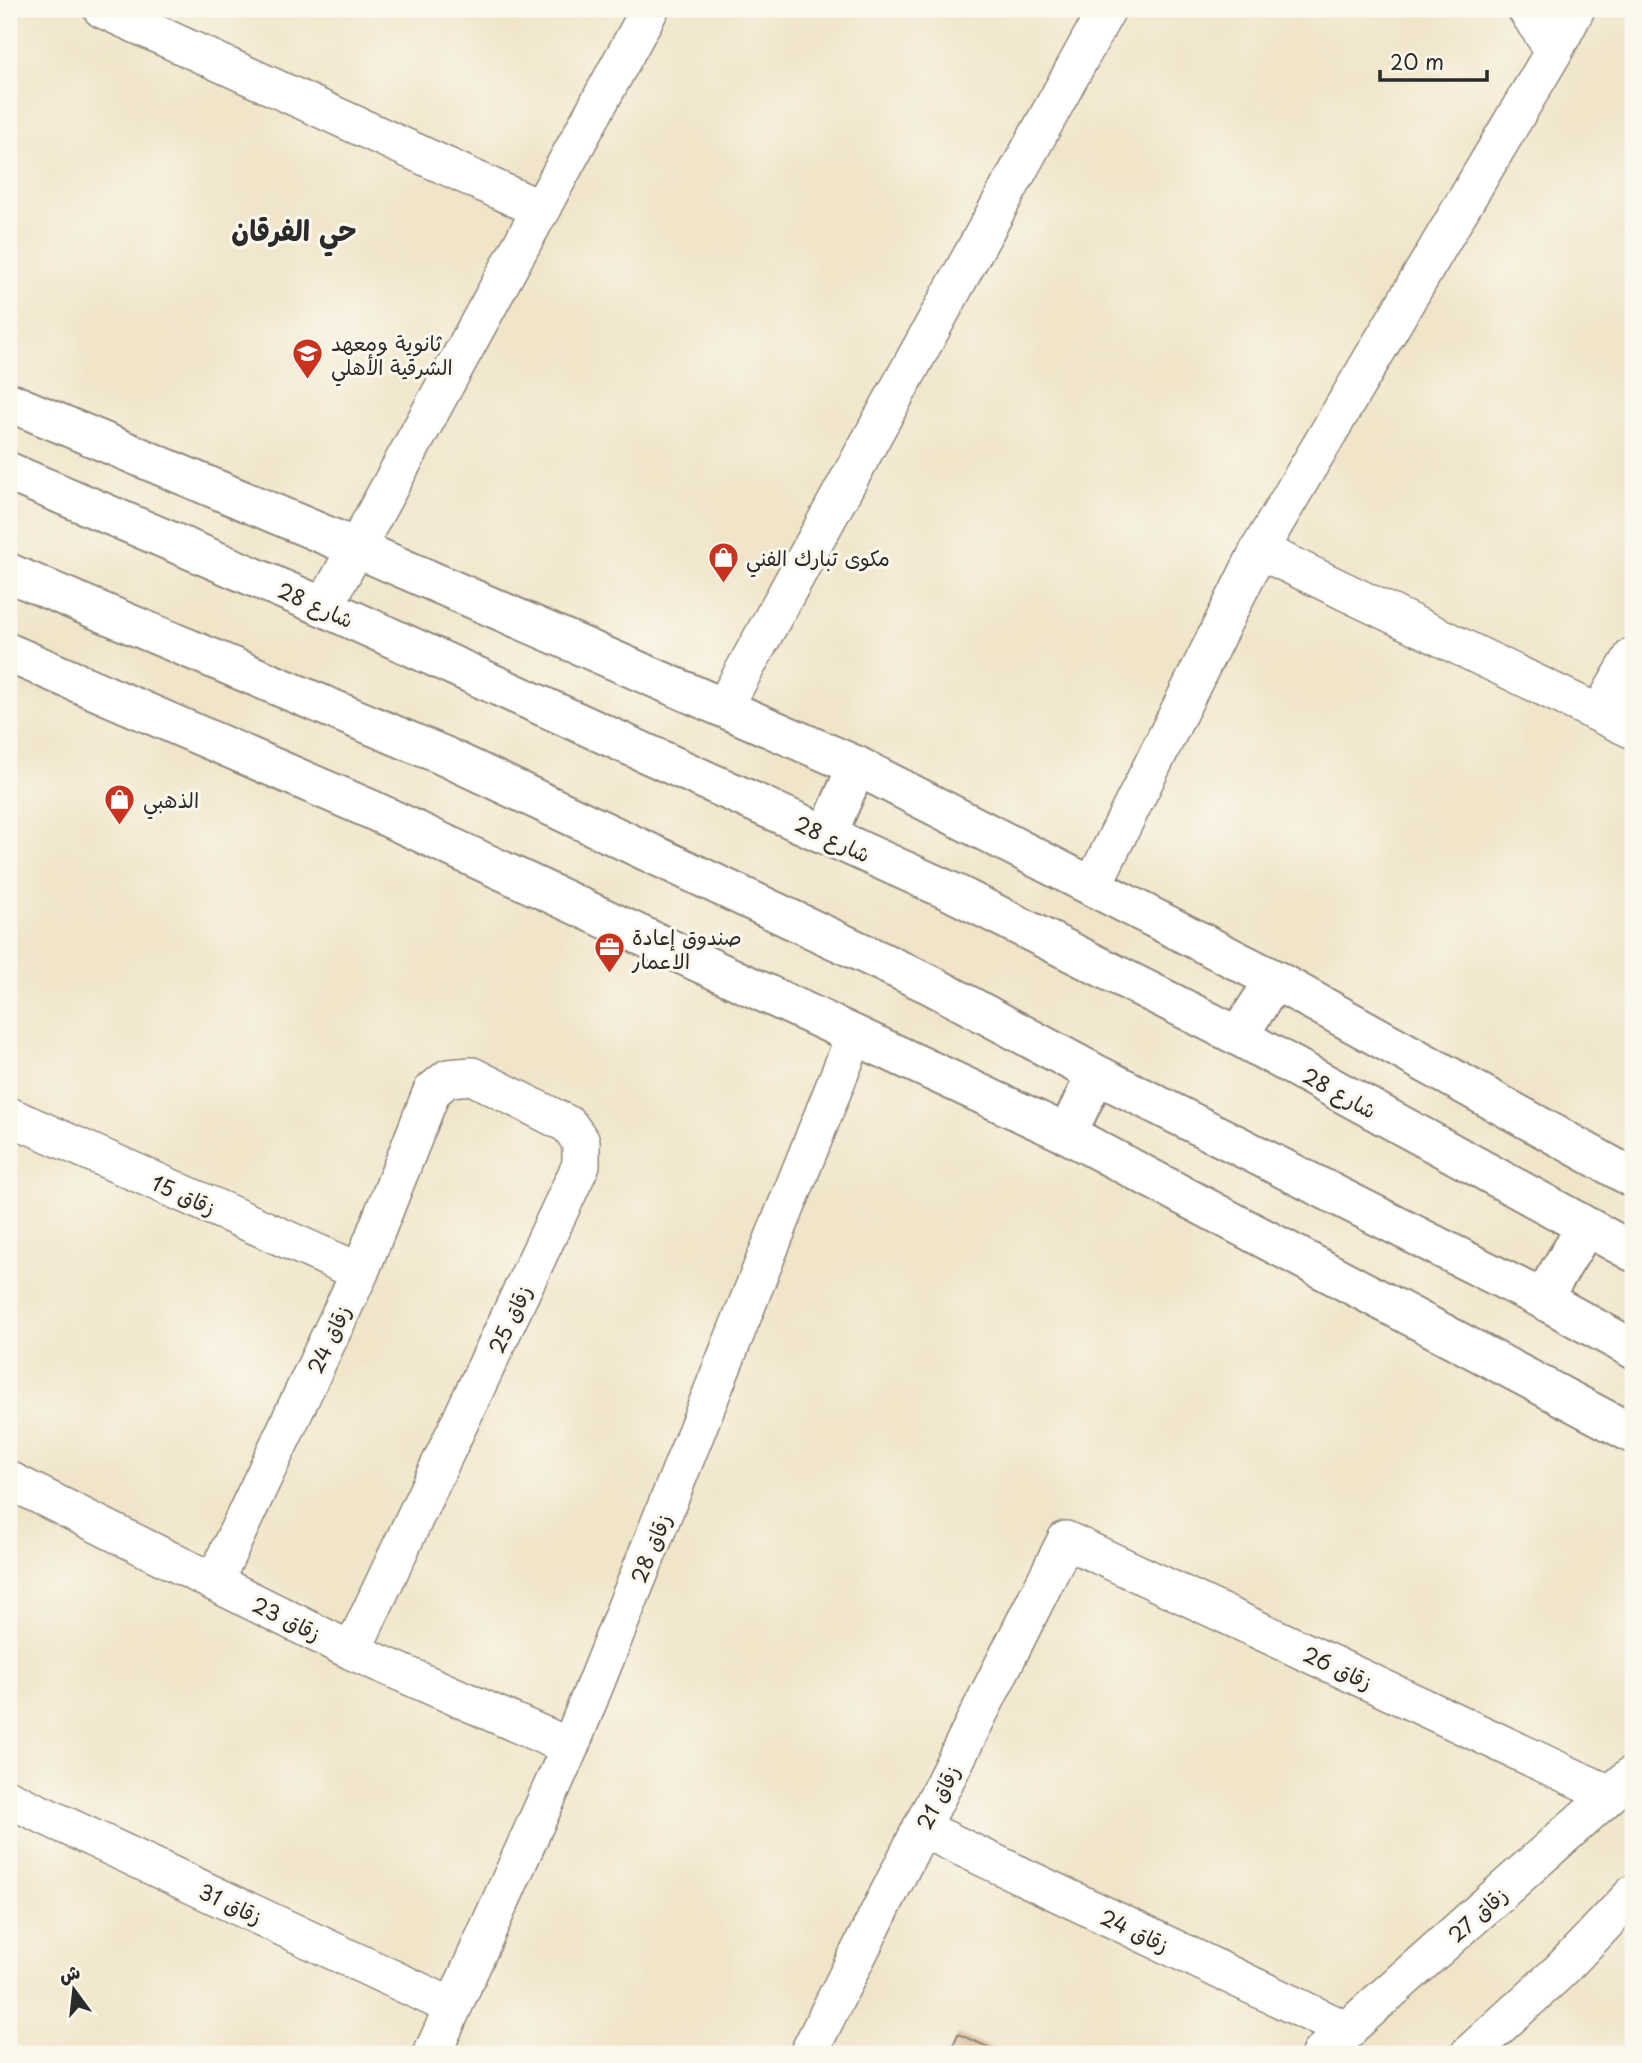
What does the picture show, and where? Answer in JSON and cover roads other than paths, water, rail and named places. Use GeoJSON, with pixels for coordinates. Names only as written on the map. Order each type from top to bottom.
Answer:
{"type":"FeatureCollection","features":[{"type":"Feature","properties":{"kind":"main road"},"geometry":{"type":"LineString","coordinates":[[9,402],[356,548],[857,766],[1275,980],[1633,1178]]}},
{"type":"Feature","properties":{"kind":"main road","name":"شارع 28"},"geometry":{"type":"LineString","coordinates":[[9,472],[324,607],[954,893],[1238,1036],[1633,1252]]}},
{"type":"Feature","properties":{"kind":"main road"},"geometry":{"type":"LineString","coordinates":[[9,573],[442,755],[931,985],[1096,1074],[1542,1299],[1633,1349]]}},
{"type":"Feature","properties":{"kind":"main road"},"geometry":{"type":"LineString","coordinates":[[9,653],[372,810],[1067,1134],[1633,1434]]}},
{"type":"Feature","properties":{"kind":"main road"},"geometry":{"type":"LineString","coordinates":[[827,835],[857,766]]}},
{"type":"Feature","properties":{"kind":"main road"},"geometry":{"type":"LineString","coordinates":[[1238,1036],[1275,980]]}},
{"type":"Feature","properties":{"kind":"main road"},"geometry":{"type":"LineString","coordinates":[[1067,1134],[1096,1074]]}},
{"type":"Feature","properties":{"kind":"main road"},"geometry":{"type":"LineString","coordinates":[[1542,1299],[1586,1227]]}},
{"type":"Feature","properties":{"kind":"street"},"geometry":{"type":"LineString","coordinates":[[102,9],[542,210]]}},
{"type":"Feature","properties":{"kind":"street"},"geometry":{"type":"LineString","coordinates":[[324,607],[650,9]]}},
{"type":"Feature","properties":{"kind":"street"},"geometry":{"type":"LineString","coordinates":[[724,707],[1107,9]]}},
{"type":"Feature","properties":{"kind":"street"},"geometry":{"type":"LineString","coordinates":[[1526,9],[1554,51]]}},
{"type":"Feature","properties":{"kind":"street"},"geometry":{"type":"LineString","coordinates":[[1092,887],[1259,550],[1554,51],[1576,9]]}},
{"type":"Feature","properties":{"kind":"street"},"geometry":{"type":"LineString","coordinates":[[1259,550],[1633,730]]}},
{"type":"Feature","properties":{"kind":"street"},"geometry":{"type":"LineString","coordinates":[[1600,712],[1633,656]]}},
{"type":"Feature","properties":{"kind":"street","name":"زقاق 28"},"geometry":{"type":"LineString","coordinates":[[432,2054],[570,1747],[855,1035]]}},
{"type":"Feature","properties":{"kind":"street","name":"زقاق 25"},"geometry":{"type":"LineString","coordinates":[[352,1651],[581,1164],[581,1142],[569,1125],[472,1076],[449,1078],[432,1091]]}},
{"type":"Feature","properties":{"kind":"street","name":"زقاق 24"},"geometry":{"type":"LineString","coordinates":[[214,1582],[359,1272],[432,1091]]}},
{"type":"Feature","properties":{"kind":"street","name":"زقاق 15"},"geometry":{"type":"LineString","coordinates":[[9,1116],[359,1272]]}},
{"type":"Feature","properties":{"kind":"street","name":"زقاق 23"},"geometry":{"type":"LineString","coordinates":[[9,1480],[352,1651],[570,1747]]}},
{"type":"Feature","properties":{"kind":"street","name":"زقاق 26"},"geometry":{"type":"LineString","coordinates":[[1066,1540],[1621,1784]]}},
{"type":"Feature","properties":{"kind":"street","name":"زقاق 21"},"geometry":{"type":"LineString","coordinates":[[808,2054],[1066,1540]]}},
{"type":"Feature","properties":{"kind":"street","name":"زقاق 27"},"geometry":{"type":"LineString","coordinates":[[1321,2054],[1621,1784]]}},
{"type":"Feature","properties":{"kind":"street","name":"زقاق 31"},"geometry":{"type":"LineString","coordinates":[[9,1799],[453,2007]]}},
{"type":"Feature","properties":{"kind":"street","name":"زقاق 24"},"geometry":{"type":"LineString","coordinates":[[921,1828],[1348,2031]]}},
{"type":"Feature","properties":{"kind":"street"},"geometry":{"type":"LineString","coordinates":[[1469,2054],[1561,1970],[1633,1894]]}},
{"type":"Feature","properties":{"kind":"place","name":"ثانوية ومعهد الشرقية الأهلي"},"geometry":{"type":"Point","coordinates":[308,381]}},
{"type":"Feature","properties":{"kind":"place","name":"مكوى تبارك الفني"},"geometry":{"type":"Point","coordinates":[723,584]}},
{"type":"Feature","properties":{"kind":"place","name":"الذهبي"},"geometry":{"type":"Point","coordinates":[120,826]}},
{"type":"Feature","properties":{"kind":"place","name":"صندوق إعادة الاعمار"},"geometry":{"type":"Point","coordinates":[609,975]}},
{"type":"Feature","properties":{"kind":"district","name":"حي الفرقان"},"geometry":{"type":"Point","coordinates":[294,229]}}]}
